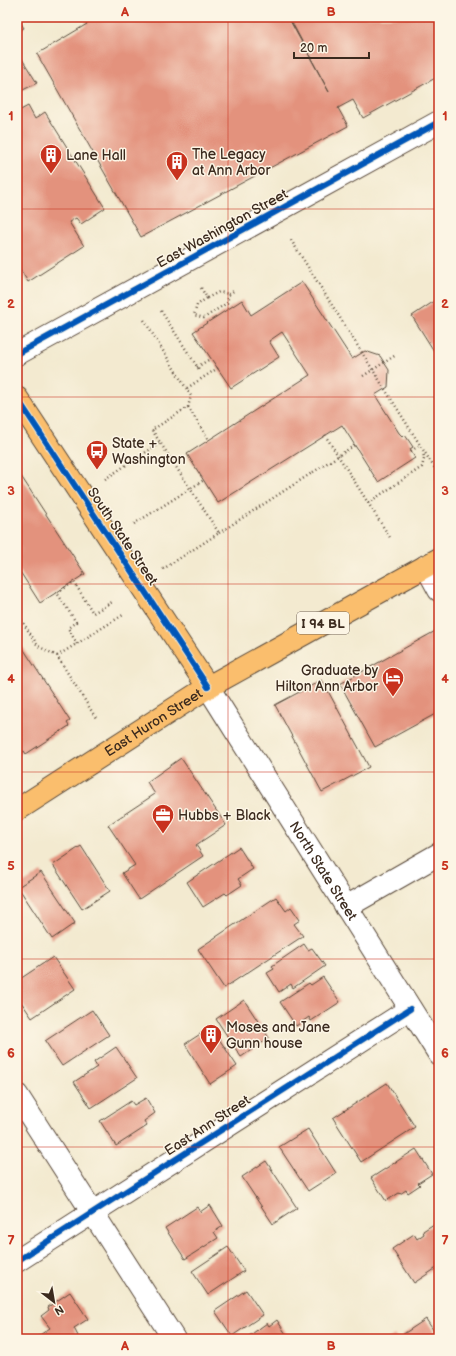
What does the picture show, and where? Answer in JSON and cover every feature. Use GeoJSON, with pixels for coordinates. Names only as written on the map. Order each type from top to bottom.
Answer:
{"type":"FeatureCollection","features":[{"type":"Feature","properties":{"kind":"main road","name":"South State Street"},"geometry":{"type":"LineString","coordinates":[[17,398],[208,687]]}},
{"type":"Feature","properties":{"kind":"main road","name":"East Huron Street"},"geometry":{"type":"LineString","coordinates":[[17,810],[208,687],[432,562]]}},
{"type":"Feature","properties":{"kind":"street","name":"East Washington Street"},"geometry":{"type":"LineString","coordinates":[[17,354],[439,122]]}},
{"type":"Feature","properties":{"kind":"street"},"geometry":{"type":"LineString","coordinates":[[432,562],[439,590]]}},
{"type":"Feature","properties":{"kind":"street","name":"North State Street"},"geometry":{"type":"LineString","coordinates":[[208,687],[438,1052]]}},
{"type":"Feature","properties":{"kind":"street"},"geometry":{"type":"LineString","coordinates":[[346,907],[439,854]]}},
{"type":"Feature","properties":{"kind":"street","name":"East Ann Street"},"geometry":{"type":"LineString","coordinates":[[17,1262],[410,1009]]}},
{"type":"Feature","properties":{"kind":"street"},"geometry":{"type":"LineString","coordinates":[[17,1095],[174,1339]]}},
{"type":"Feature","properties":{"kind":"path"},"geometry":{"type":"LineString","coordinates":[[290,240],[439,475]]}},
{"type":"Feature","properties":{"kind":"path"},"geometry":{"type":"LineString","coordinates":[[202,288],[208,298]]}},
{"type":"Feature","properties":{"kind":"path"},"geometry":{"type":"LineString","coordinates":[[229,294],[219,292],[208,298],[197,305],[194,315],[204,318],[227,303],[229,294],[235,290]]}},
{"type":"Feature","properties":{"kind":"path"},"geometry":{"type":"LineString","coordinates":[[161,311],[200,371]]}},
{"type":"Feature","properties":{"kind":"path"},"geometry":{"type":"LineString","coordinates":[[144,320],[191,396],[188,407],[152,430],[218,533]]}},
{"type":"Feature","properties":{"kind":"path"},"geometry":{"type":"LineString","coordinates":[[363,376],[396,355]]}},
{"type":"Feature","properties":{"kind":"path"},"geometry":{"type":"LineString","coordinates":[[196,367],[210,359]]}},
{"type":"Feature","properties":{"kind":"path"},"geometry":{"type":"LineString","coordinates":[[186,388],[218,368]]}},
{"type":"Feature","properties":{"kind":"path"},"geometry":{"type":"LineString","coordinates":[[188,407],[209,440]]}},
{"type":"Feature","properties":{"kind":"path"},"geometry":{"type":"LineString","coordinates":[[325,435],[391,539]]}},
{"type":"Feature","properties":{"kind":"path"},"geometry":{"type":"LineString","coordinates":[[105,479],[160,443]]}},
{"type":"Feature","properties":{"kind":"path"},"geometry":{"type":"LineString","coordinates":[[163,568],[355,445]]}},
{"type":"Feature","properties":{"kind":"path"},"geometry":{"type":"LineString","coordinates":[[411,451],[420,445]]}},
{"type":"Feature","properties":{"kind":"path"},"geometry":{"type":"LineString","coordinates":[[368,503],[422,467],[424,459],[422,448]]}},
{"type":"Feature","properties":{"kind":"path"},"geometry":{"type":"LineString","coordinates":[[134,524],[204,480]]}},
{"type":"Feature","properties":{"kind":"path"},"geometry":{"type":"LineString","coordinates":[[78,644],[68,628],[76,622],[57,593],[74,582],[93,613],[114,601]]}},
{"type":"Feature","properties":{"kind":"path"},"geometry":{"type":"LineString","coordinates":[[17,613],[38,646],[57,656],[96,718]]}},
{"type":"Feature","properties":{"kind":"path"},"geometry":{"type":"LineString","coordinates":[[57,656],[123,615]]}},
{"type":"Feature","properties":{"kind":"building"},"geometry":{"type":"Polygon","coordinates":[[[17,17],[24,28],[17,32],[17,17]]]}},
{"type":"Feature","properties":{"kind":"building","name":"The Legacy at Ann Arbor"},"geometry":{"type":"Polygon","coordinates":[[[84,17],[288,17],[329,92],[289,17],[439,17],[439,76],[363,118],[353,100],[338,108],[348,126],[141,237],[37,54],[87,24],[84,17]]]}},
{"type":"Feature","properties":{"kind":"building"},"geometry":{"type":"Polygon","coordinates":[[[17,51],[37,83],[17,93],[17,51]]]}},
{"type":"Feature","properties":{"kind":"building","name":"Lane Hall"},"geometry":{"type":"Polygon","coordinates":[[[28,106],[35,119],[45,112],[105,208],[81,224],[76,218],[69,222],[84,246],[28,282],[17,264],[17,112],[28,106]]]}},
{"type":"Feature","properties":{"kind":"building"},"geometry":{"type":"Polygon","coordinates":[[[302,282],[352,359],[365,351],[380,356],[389,370],[388,387],[375,395],[399,433],[403,437],[405,435],[413,447],[410,449],[415,458],[378,482],[342,425],[218,503],[187,454],[310,375],[282,332],[269,341],[279,357],[231,388],[193,332],[242,300],[251,315],[302,282]]]}},
{"type":"Feature","properties":{"kind":"building"},"geometry":{"type":"Polygon","coordinates":[[[439,298],[439,359],[412,316],[439,298]]]}},
{"type":"Feature","properties":{"kind":"building"},"geometry":{"type":"Polygon","coordinates":[[[17,470],[85,574],[40,603],[17,567],[17,470]]]}},
{"type":"Feature","properties":{"kind":"building","name":"Graduate by Hilton Ann Arbor"},"geometry":{"type":"Polygon","coordinates":[[[439,629],[439,712],[375,747],[340,684],[439,629]]]}},
{"type":"Feature","properties":{"kind":"building"},"geometry":{"type":"Polygon","coordinates":[[[17,639],[70,721],[67,723],[69,726],[26,754],[24,751],[17,755],[17,639]]]}},
{"type":"Feature","properties":{"kind":"building"},"geometry":{"type":"Polygon","coordinates":[[[322,680],[369,767],[322,792],[275,705],[322,680]]]}},
{"type":"Feature","properties":{"kind":"building","name":"Hubbs + Black"},"geometry":{"type":"Polygon","coordinates":[[[181,758],[226,825],[196,845],[203,856],[139,899],[122,873],[135,865],[108,825],[155,794],[147,782],[181,758]]]}},
{"type":"Feature","properties":{"kind":"building"},"geometry":{"type":"Polygon","coordinates":[[[81,846],[110,891],[82,909],[53,865],[81,846]]]}},
{"type":"Feature","properties":{"kind":"building"},"geometry":{"type":"Polygon","coordinates":[[[239,847],[253,869],[238,879],[242,885],[227,895],[225,893],[203,907],[187,882],[239,847]]]}},
{"type":"Feature","properties":{"kind":"building"},"geometry":{"type":"Polygon","coordinates":[[[41,872],[75,923],[52,939],[18,887],[41,872]]]}},
{"type":"Feature","properties":{"kind":"building"},"geometry":{"type":"Polygon","coordinates":[[[276,897],[286,911],[291,907],[300,920],[294,924],[303,936],[224,988],[198,949],[276,897]]]}},
{"type":"Feature","properties":{"kind":"building"},"geometry":{"type":"Polygon","coordinates":[[[304,944],[308,950],[312,948],[325,966],[293,988],[291,984],[279,992],[267,973],[274,969],[272,966],[304,944]]]}},
{"type":"Feature","properties":{"kind":"building"},"geometry":{"type":"Polygon","coordinates":[[[53,957],[75,989],[32,1018],[17,996],[17,981],[53,957]]]}},
{"type":"Feature","properties":{"kind":"building"},"geometry":{"type":"Polygon","coordinates":[[[323,977],[340,1002],[311,1021],[309,1017],[296,1026],[280,1002],[309,983],[311,985],[323,977]]]}},
{"type":"Feature","properties":{"kind":"building"},"geometry":{"type":"Polygon","coordinates":[[[244,1000],[269,1038],[241,1057],[216,1019],[244,1000]]]}},
{"type":"Feature","properties":{"kind":"building"},"geometry":{"type":"Polygon","coordinates":[[[92,1010],[109,1035],[62,1066],[45,1041],[92,1010]]]}},
{"type":"Feature","properties":{"kind":"building","name":"Moses and Jane Gunn house"},"geometry":{"type":"Polygon","coordinates":[[[211,1027],[237,1066],[210,1084],[185,1044],[211,1027]]]}},
{"type":"Feature","properties":{"kind":"building"},"geometry":{"type":"Polygon","coordinates":[[[116,1047],[137,1078],[91,1108],[74,1082],[97,1067],[94,1062],[116,1047]]]}},
{"type":"Feature","properties":{"kind":"building"},"geometry":{"type":"Polygon","coordinates":[[[387,1083],[415,1127],[361,1162],[333,1118],[387,1083]]]}},
{"type":"Feature","properties":{"kind":"building"},"geometry":{"type":"Polygon","coordinates":[[[146,1098],[155,1113],[144,1121],[147,1126],[116,1146],[100,1121],[131,1101],[134,1105],[146,1098]]]}},
{"type":"Feature","properties":{"kind":"building"},"geometry":{"type":"Polygon","coordinates":[[[308,1129],[336,1173],[308,1191],[279,1147],[308,1129]]]}},
{"type":"Feature","properties":{"kind":"building"},"geometry":{"type":"Polygon","coordinates":[[[416,1149],[432,1174],[418,1183],[420,1185],[408,1193],[406,1190],[386,1201],[371,1178],[416,1149]]]}},
{"type":"Feature","properties":{"kind":"building"},"geometry":{"type":"Polygon","coordinates":[[[266,1161],[297,1208],[273,1224],[242,1177],[266,1161]]]}},
{"type":"Feature","properties":{"kind":"building"},"geometry":{"type":"Polygon","coordinates":[[[210,1205],[223,1226],[214,1232],[218,1238],[185,1259],[165,1228],[197,1207],[200,1212],[210,1205]]]}},
{"type":"Feature","properties":{"kind":"building"},"geometry":{"type":"Polygon","coordinates":[[[437,1222],[439,1224],[439,1263],[436,1265],[438,1267],[414,1283],[392,1249],[414,1234],[417,1239],[424,1234],[423,1231],[437,1222]]]}},
{"type":"Feature","properties":{"kind":"building"},"geometry":{"type":"Polygon","coordinates":[[[228,1247],[244,1271],[208,1295],[192,1271],[228,1247]]]}},
{"type":"Feature","properties":{"kind":"building"},"geometry":{"type":"Polygon","coordinates":[[[246,1290],[263,1315],[232,1336],[215,1311],[246,1290]]]}},
{"type":"Feature","properties":{"kind":"building"},"geometry":{"type":"Polygon","coordinates":[[[70,1292],[88,1319],[74,1328],[78,1336],[74,1339],[34,1339],[50,1328],[41,1316],[49,1310],[48,1307],[70,1292]]]}},
{"type":"Feature","properties":{"kind":"building"},"geometry":{"type":"Polygon","coordinates":[[[426,1319],[439,1339],[405,1339],[402,1335],[426,1319]]]}},
{"type":"Feature","properties":{"kind":"building"},"geometry":{"type":"Polygon","coordinates":[[[277,1320],[289,1339],[251,1339],[249,1336],[267,1323],[269,1326],[277,1320]]]}},
{"type":"Feature","properties":{"kind":"building"},"geometry":{"type":"Polygon","coordinates":[[[394,1335],[397,1339],[388,1339],[394,1335]]]}},
{"type":"Feature","properties":{"kind":"cycle path"},"geometry":{"type":"LineString","coordinates":[[17,354],[439,122]]}},
{"type":"Feature","properties":{"kind":"cycle path"},"geometry":{"type":"LineString","coordinates":[[17,398],[208,687]]}},
{"type":"Feature","properties":{"kind":"cycle path"},"geometry":{"type":"LineString","coordinates":[[17,1261],[410,1009]]}},
{"type":"Feature","properties":{"kind":"place","name":"Lane Hall"},"geometry":{"type":"Point","coordinates":[51,174]}},
{"type":"Feature","properties":{"kind":"place","name":"The Legacy at Ann Arbor"},"geometry":{"type":"Point","coordinates":[177,182]}},
{"type":"Feature","properties":{"kind":"place","name":"State + Washington"},"geometry":{"type":"Point","coordinates":[97,470]}},
{"type":"Feature","properties":{"kind":"place","name":"Graduate by Hilton Ann Arbor"},"geometry":{"type":"Point","coordinates":[393,698]}},
{"type":"Feature","properties":{"kind":"place","name":"Hubbs + Black"},"geometry":{"type":"Point","coordinates":[163,834]}},
{"type":"Feature","properties":{"kind":"place","name":"Moses and Jane Gunn house"},"geometry":{"type":"Point","coordinates":[211,1054]}}]}
